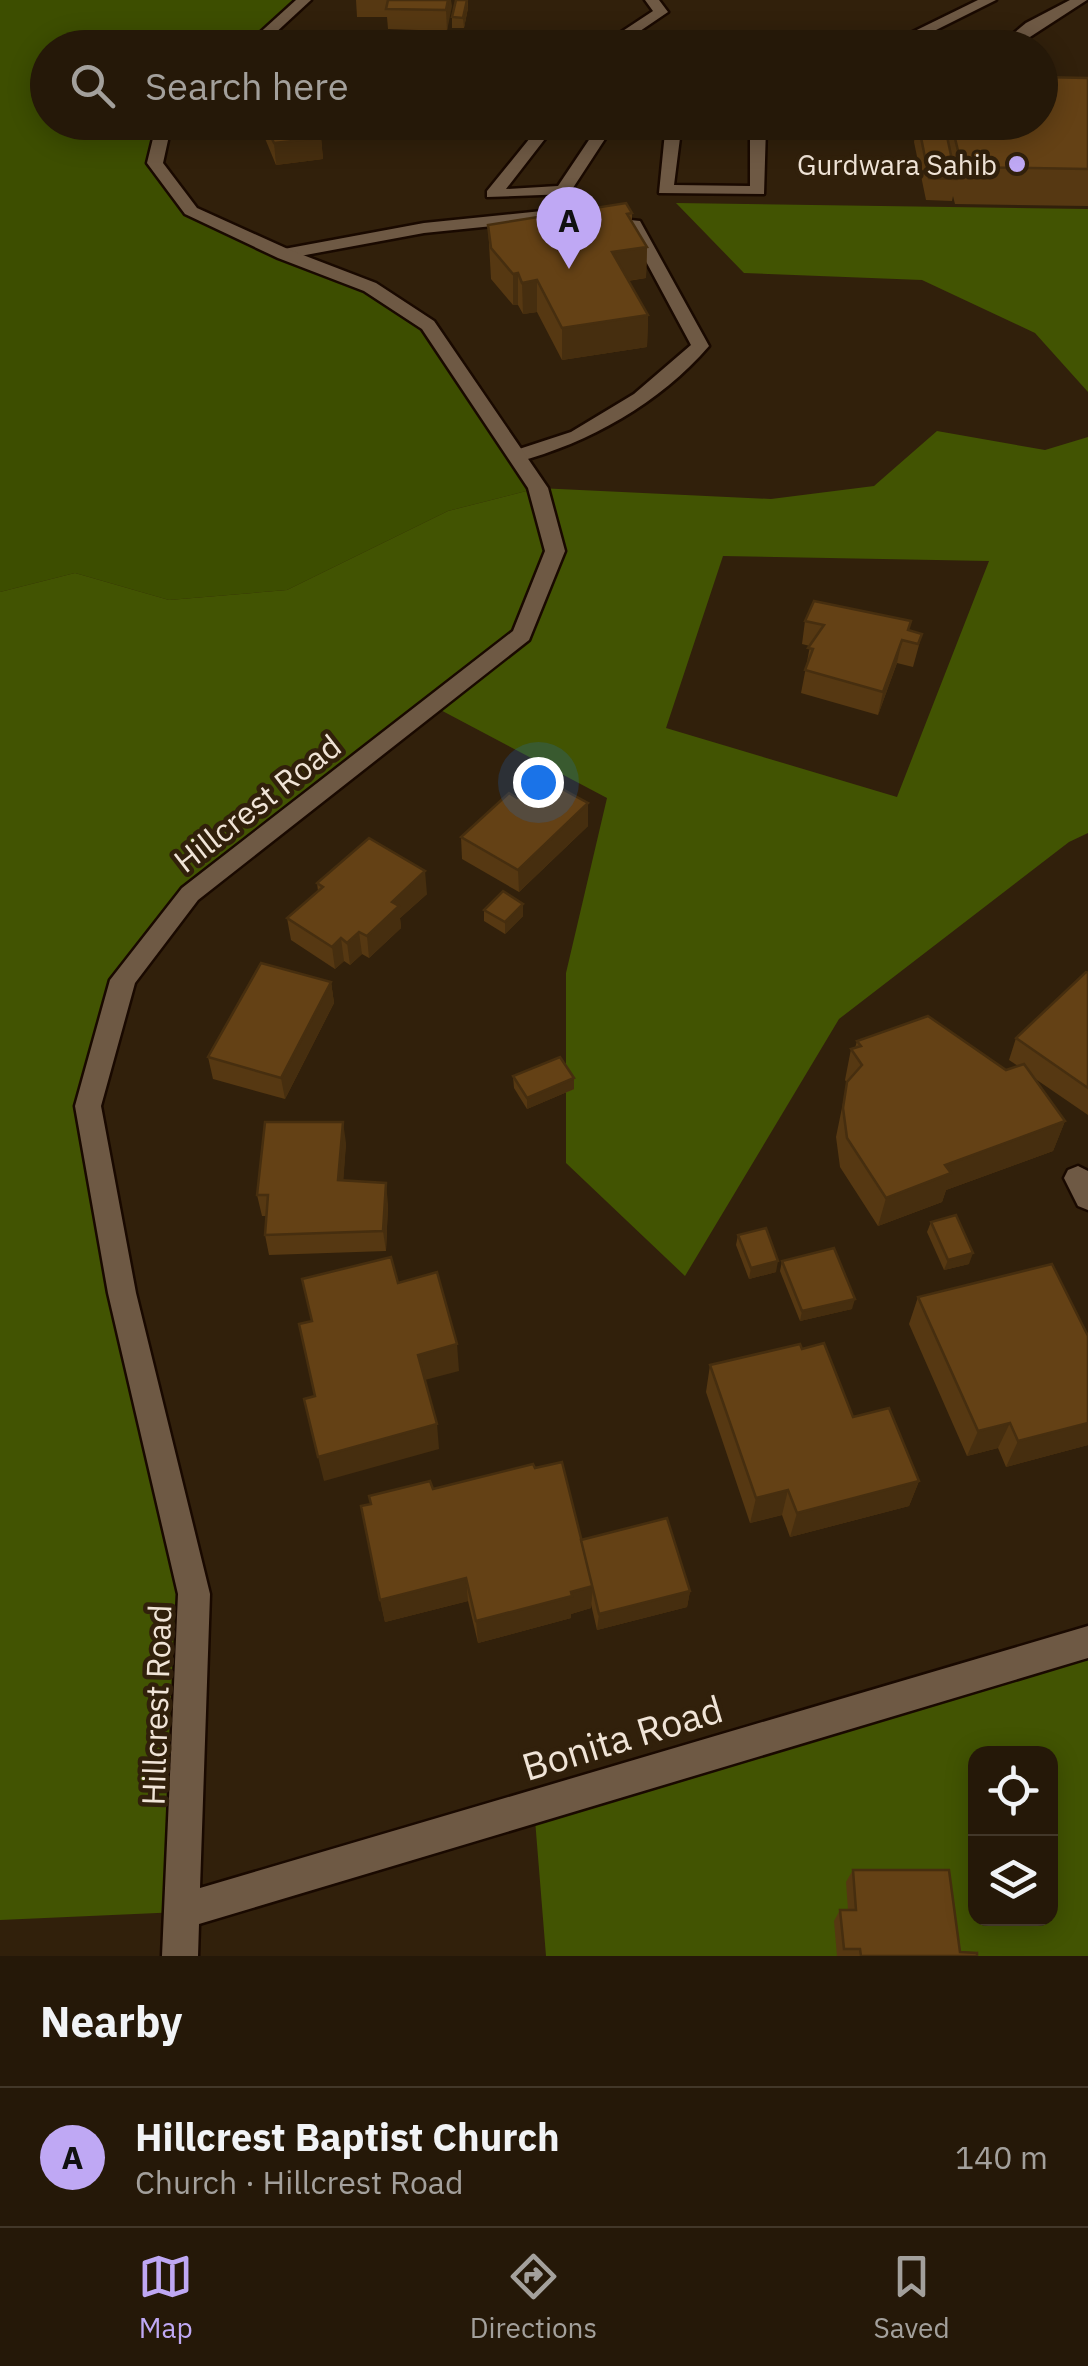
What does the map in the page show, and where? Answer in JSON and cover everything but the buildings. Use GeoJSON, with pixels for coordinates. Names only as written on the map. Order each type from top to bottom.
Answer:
{"type":"FeatureCollection","features":[{"type":"Feature","properties":{"kind":"street"},"geometry":{"type":"LineString","coordinates":[[270,30],[304,0]]}},
{"type":"Feature","properties":{"kind":"street"},"geometry":{"type":"LineString","coordinates":[[633,30],[662,12],[652,0]]}},
{"type":"Feature","properties":{"kind":"street"},"geometry":{"type":"LineString","coordinates":[[925,30],[989,0]]}},
{"type":"Feature","properties":{"kind":"street"},"geometry":{"type":"LineString","coordinates":[[1026,30],[1080,0]]}},
{"type":"Feature","properties":{"kind":"street","name":"Hillcrest Road"},"geometry":{"type":"LineString","coordinates":[[161,140],[155,163],[191,210],[284,254],[370,287],[428,325],[538,488],[556,551],[522,636],[190,894],[123,980],[88,1106],[122,1293],[194,1594],[180,1956]]}},
{"type":"Feature","properties":{"kind":"street"},"geometry":{"type":"LineString","coordinates":[[536,140],[493,194],[563,191],[597,140]]}},
{"type":"Feature","properties":{"kind":"street"},"geometry":{"type":"LineString","coordinates":[[672,140],[665,190],[758,191],[758,140]]}},
{"type":"Feature","properties":{"kind":"street"},"geometry":{"type":"LineString","coordinates":[[284,254],[424,228],[542,216],[634,224],[700,346],[640,398],[578,436],[516,456]]}},
{"type":"Feature","properties":{"kind":"street","name":"Bonita Road"},"geometry":{"type":"LineString","coordinates":[[180,1912],[1088,1642]]}},
{"type":"Feature","properties":{"kind":"green space"},"geometry":{"type":"Polygon","coordinates":[[[0,0],[304,0],[270,30],[30,30],[30,140],[161,140],[155,163],[191,211],[370,287],[428,325],[538,488],[448,511],[287,590],[169,600],[75,573],[0,592],[0,0]]]}},
{"type":"Feature","properties":{"kind":"green space"},"geometry":{"type":"Polygon","coordinates":[[[676,203],[1088,209],[1088,392],[1035,333],[922,280],[744,273],[676,203]]]}},
{"type":"Feature","properties":{"kind":"green space"},"geometry":{"type":"Polygon","coordinates":[[[937,431],[1045,450],[1088,437],[1088,833],[1069,842],[839,1019],[685,1276],[566,1163],[566,973],[607,798],[433,706],[191,894],[123,980],[88,1106],[194,1594],[180,1912],[0,1920],[0,592],[75,573],[169,600],[287,590],[448,511],[538,488],[771,499],[874,486],[937,431]],[[723,556],[666,728],[897,797],[989,561],[723,556]]]}},
{"type":"Feature","properties":{"kind":"green space"},"geometry":{"type":"Polygon","coordinates":[[[1088,1642],[1088,1956],[546,1956],[534,1807],[1088,1642]]]}},
{"type":"Feature","properties":{"kind":"place","name":"Gurdwara Sahib"},"geometry":{"type":"Point","coordinates":[1017,164]}},
{"type":"Feature","properties":{"kind":"place","name":"Hillcrest Baptist Church"},"geometry":{"type":"Point","coordinates":[569,269]}}]}
